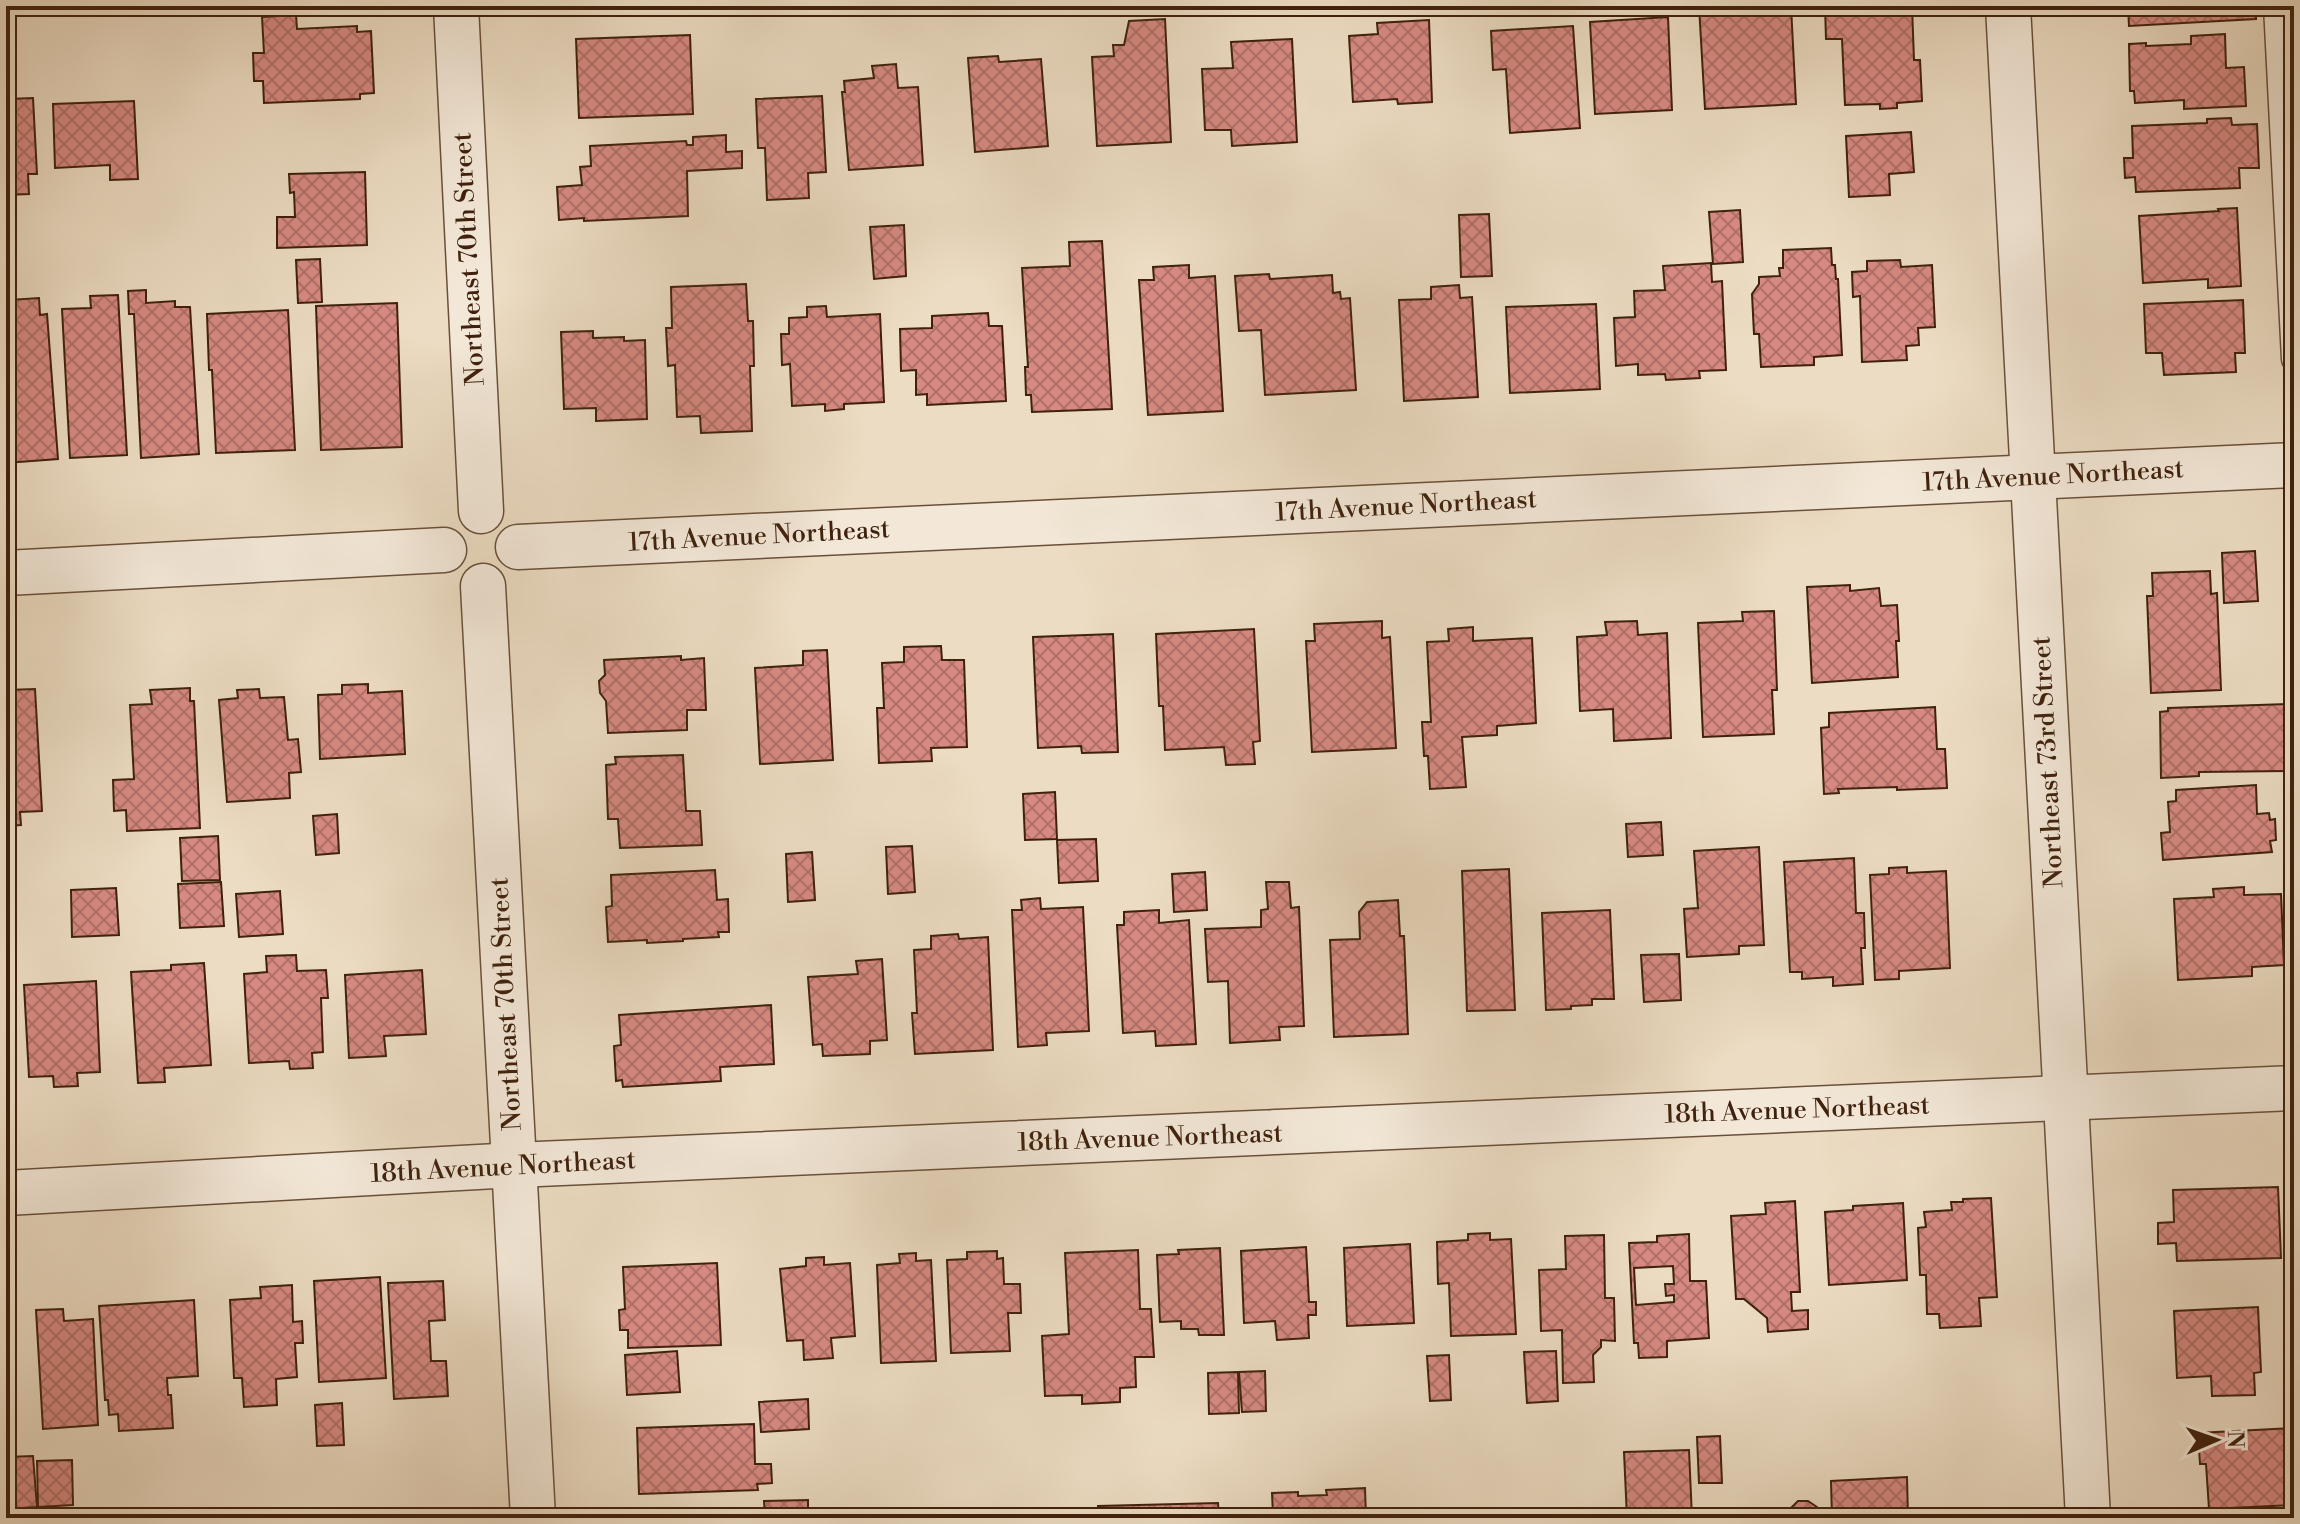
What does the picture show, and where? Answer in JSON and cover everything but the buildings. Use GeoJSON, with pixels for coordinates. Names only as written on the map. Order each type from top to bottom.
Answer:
{"type":"FeatureCollection","features":[{"type":"Feature","properties":{"kind":"street","name":"Northeast 70th Street"},"geometry":{"type":"LineString","coordinates":[[456,6],[481,511]]}},
{"type":"Feature","properties":{"kind":"street","name":"Northeast 73rd Street"},"geometry":{"type":"LineString","coordinates":[[2008,6],[2088,1518]]}},
{"type":"Feature","properties":{"kind":"street","name":"17th Avenue Northeast"},"geometry":{"type":"LineString","coordinates":[[518,547],[2294,465]]}},
{"type":"Feature","properties":{"kind":"street"},"geometry":{"type":"LineString","coordinates":[[481,511],[496,514],[506,521],[514,531],[518,547],[513,568],[504,578],[483,586],[456,577],[449,568],[444,550],[452,524],[462,516],[481,511]]}},
{"type":"Feature","properties":{"kind":"street"},"geometry":{"type":"LineString","coordinates":[[6,573],[444,550]]}},
{"type":"Feature","properties":{"kind":"street","name":"Northeast 70th Street"},"geometry":{"type":"LineString","coordinates":[[483,586],[533,1518]]}},
{"type":"Feature","properties":{"kind":"street","name":"18th Avenue Northeast"},"geometry":{"type":"LineString","coordinates":[[6,1193],[515,1165],[2294,1088]]}},
{"type":"Feature","properties":{"kind":"lane"},"geometry":{"type":"LineString","coordinates":[[2276,6],[2294,359]]}}]}
